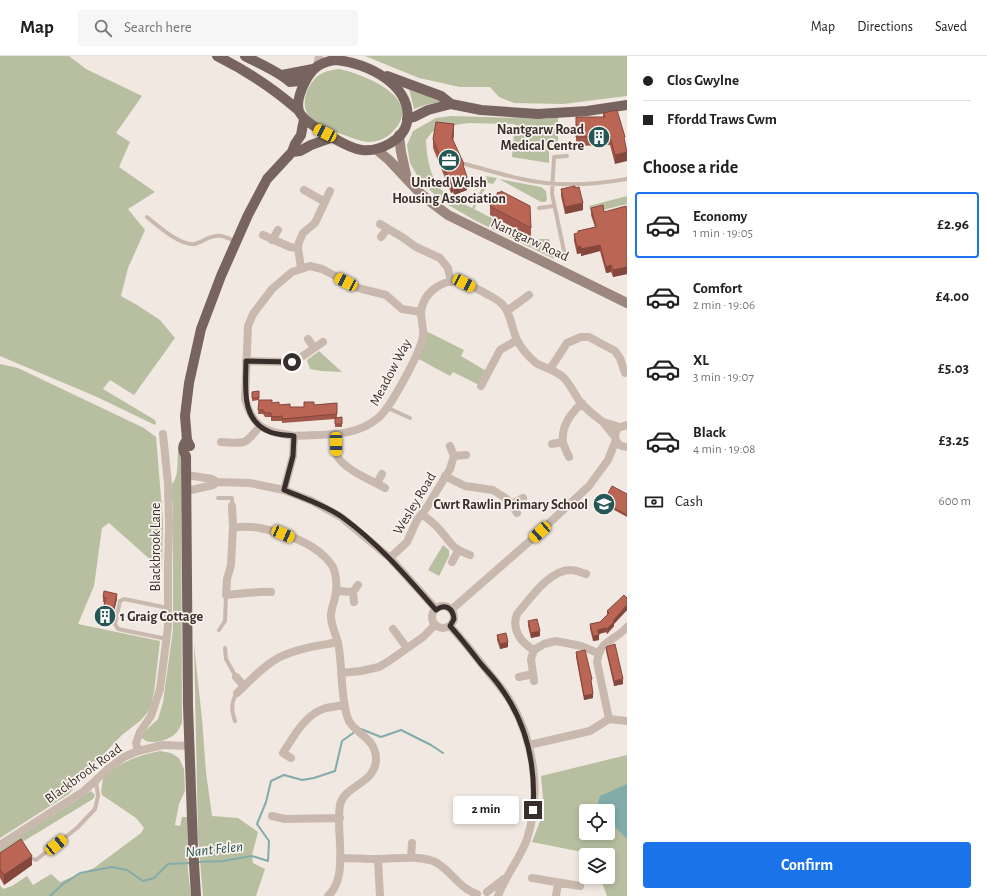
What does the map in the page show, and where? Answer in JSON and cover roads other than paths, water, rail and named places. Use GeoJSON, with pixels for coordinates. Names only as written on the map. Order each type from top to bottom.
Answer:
{"type":"FeatureCollection","features":[{"type":"Feature","properties":{"kind":"main road"},"geometry":{"type":"LineString","coordinates":[[217,56],[245,71],[278,92],[298,110],[301,117],[317,129],[361,150],[377,150],[391,143],[399,135],[407,123],[407,111],[403,97],[395,86],[379,74]]}},
{"type":"Feature","properties":{"kind":"main road"},"geometry":{"type":"LineString","coordinates":[[245,56],[282,75],[290,82],[306,80]]}},
{"type":"Feature","properties":{"kind":"main road"},"geometry":{"type":"LineString","coordinates":[[282,75],[316,64],[345,58],[379,74],[441,96],[451,104]]}},
{"type":"Feature","properties":{"kind":"main road"},"geometry":{"type":"LineString","coordinates":[[298,110],[300,92],[316,64]]}},
{"type":"Feature","properties":{"kind":"main road"},"geometry":{"type":"LineString","coordinates":[[407,119],[414,118],[428,110],[451,104],[481,110],[538,114],[587,111],[627,105]]}},
{"type":"Feature","properties":{"kind":"main road"},"geometry":{"type":"LineString","coordinates":[[196,896],[189,746],[187,475],[186,456],[183,452],[183,444],[187,440],[185,416],[189,383],[201,329],[235,241],[267,179],[292,152],[301,135],[304,119]]}},
{"type":"Feature","properties":{"kind":"main road","name":"Nantgarw Road"},"geometry":{"type":"LineString","coordinates":[[399,135],[407,178]]}},
{"type":"Feature","properties":{"kind":"main road"},"geometry":{"type":"LineString","coordinates":[[292,152],[300,151],[311,145],[333,137]]}},
{"type":"Feature","properties":{"kind":"main road","name":"Nantgarw Road"},"geometry":{"type":"LineString","coordinates":[[377,150],[407,178],[419,192],[448,215],[627,303]]}},
{"type":"Feature","properties":{"kind":"street"},"geometry":{"type":"LineString","coordinates":[[304,190],[325,202]]}},
{"type":"Feature","properties":{"kind":"street"},"geometry":{"type":"LineString","coordinates":[[301,268],[298,248],[299,242],[303,233],[315,223],[330,192]]}},
{"type":"Feature","properties":{"kind":"street"},"geometry":{"type":"LineString","coordinates":[[380,224],[416,247],[440,258],[448,268],[451,282],[464,283],[504,304],[517,340],[524,352],[536,363],[564,377],[582,403],[603,422],[620,446],[626,447]]}},
{"type":"Feature","properties":{"kind":"street"},"geometry":{"type":"LineString","coordinates":[[381,237],[387,228]]}},
{"type":"Feature","properties":{"kind":"street"},"geometry":{"type":"LineString","coordinates":[[272,240],[278,230]]}},
{"type":"Feature","properties":{"kind":"street"},"geometry":{"type":"LineString","coordinates":[[263,235],[290,247],[298,248]]}},
{"type":"Feature","properties":{"kind":"street"},"geometry":{"type":"LineString","coordinates":[[221,442],[244,443],[250,439],[260,426],[249,410],[245,399],[248,326],[253,314],[272,289],[292,272],[310,266],[322,269],[358,288],[386,296],[402,309],[421,312]]}},
{"type":"Feature","properties":{"kind":"street","name":"Meadow Way"},"geometry":{"type":"LineString","coordinates":[[260,426],[270,432],[294,436],[336,434],[353,432],[365,427],[379,418],[388,408],[419,349],[423,336],[421,312],[424,301],[439,285],[451,282]]}},
{"type":"Feature","properties":{"kind":"street"},"geometry":{"type":"LineString","coordinates":[[507,311],[527,301]]}},
{"type":"Feature","properties":{"kind":"street"},"geometry":{"type":"LineString","coordinates":[[550,369],[567,343],[581,337],[589,337],[614,351],[625,363],[625,373]]}},
{"type":"Feature","properties":{"kind":"street"},"geometry":{"type":"LineString","coordinates":[[308,340],[314,348]]}},
{"type":"Feature","properties":{"kind":"street"},"geometry":{"type":"LineString","coordinates":[[481,386],[490,377],[500,350],[517,340]]}},
{"type":"Feature","properties":{"kind":"street"},"geometry":{"type":"LineString","coordinates":[[246,361],[292,362],[323,342]]}},
{"type":"Feature","properties":{"kind":"street"},"geometry":{"type":"LineString","coordinates":[[569,456],[563,442],[563,432],[573,411],[582,403]]}},
{"type":"Feature","properties":{"kind":"street"},"geometry":{"type":"LineString","coordinates":[[603,422],[624,425]]}},
{"type":"Feature","properties":{"kind":"street"},"geometry":{"type":"LineString","coordinates":[[451,610],[493,574],[589,486],[608,460],[615,439],[616,430],[624,425]]}},
{"type":"Feature","properties":{"kind":"street","name":"Blackbrook Lane"},"geometry":{"type":"LineString","coordinates":[[138,751],[136,743],[140,732],[151,716],[160,689],[167,640],[169,526],[168,484],[163,434]]}},
{"type":"Feature","properties":{"kind":"street"},"geometry":{"type":"LineString","coordinates":[[336,434],[336,454],[341,461],[346,466],[385,488]]}},
{"type":"Feature","properties":{"kind":"street"},"geometry":{"type":"LineString","coordinates":[[284,490],[293,456],[294,436]]}},
{"type":"Feature","properties":{"kind":"street"},"geometry":{"type":"LineString","coordinates":[[552,444],[563,442]]}},
{"type":"Feature","properties":{"kind":"street"},"geometry":{"type":"LineString","coordinates":[[450,446],[454,456],[466,455]]}},
{"type":"Feature","properties":{"kind":"street"},"geometry":{"type":"LineString","coordinates":[[608,460],[626,447]]}},
{"type":"Feature","properties":{"kind":"street","name":"Wesley Road"},"geometry":{"type":"LineString","coordinates":[[390,558],[407,542],[417,520],[450,469],[454,456]]}},
{"type":"Feature","properties":{"kind":"street"},"geometry":{"type":"LineString","coordinates":[[377,483],[382,474]]}},
{"type":"Feature","properties":{"kind":"street"},"geometry":{"type":"LineString","coordinates":[[187,475],[212,479],[217,482],[250,483],[284,490],[312,501],[341,517],[390,558],[436,610]]}},
{"type":"Feature","properties":{"kind":"street"},"geometry":{"type":"LineString","coordinates":[[445,476],[465,486],[487,488],[501,494],[512,504],[517,513]]}},
{"type":"Feature","properties":{"kind":"street"},"geometry":{"type":"LineString","coordinates":[[187,491],[212,485],[217,482]]}},
{"type":"Feature","properties":{"kind":"street"},"geometry":{"type":"LineString","coordinates":[[512,504],[523,498]]}},
{"type":"Feature","properties":{"kind":"street"},"geometry":{"type":"LineString","coordinates":[[232,506],[231,565],[227,579],[226,595],[249,594],[261,591],[271,592]]}},
{"type":"Feature","properties":{"kind":"street"},"geometry":{"type":"LineString","coordinates":[[422,514],[440,530],[449,543],[458,551],[470,555]]}},
{"type":"Feature","properties":{"kind":"street"},"geometry":{"type":"LineString","coordinates":[[232,527],[259,528],[283,534],[309,545],[324,555],[333,566],[336,591],[331,616],[338,642],[344,705],[347,718],[373,745],[376,760],[371,775],[364,782],[355,787],[340,804],[340,858],[338,877],[333,891],[329,896]]}},
{"type":"Feature","properties":{"kind":"street"},"geometry":{"type":"LineString","coordinates":[[452,562],[458,551]]}},
{"type":"Feature","properties":{"kind":"street"},"geometry":{"type":"LineString","coordinates":[[534,650],[527,646],[515,629],[517,614],[556,573],[572,570],[586,574]]}},
{"type":"Feature","properties":{"kind":"street"},"geometry":{"type":"LineString","coordinates":[[352,592],[358,585]]}},
{"type":"Feature","properties":{"kind":"street"},"geometry":{"type":"LineString","coordinates":[[336,591],[352,592]]}},
{"type":"Feature","properties":{"kind":"street"},"geometry":{"type":"LineString","coordinates":[[352,592],[354,602]]}},
{"type":"Feature","properties":{"kind":"street"},"geometry":{"type":"LineString","coordinates":[[442,606],[451,610],[454,619],[450,626],[441,628],[435,625],[432,615],[436,610],[442,606]]}},
{"type":"Feature","properties":{"kind":"street"},"geometry":{"type":"LineString","coordinates":[[341,673],[379,667],[389,662],[423,637],[435,625]]}},
{"type":"Feature","properties":{"kind":"street"},"geometry":{"type":"LineString","coordinates":[[450,626],[505,693],[524,730],[533,765],[535,789],[533,810],[525,844],[498,896]]}},
{"type":"Feature","properties":{"kind":"street"},"geometry":{"type":"LineString","coordinates":[[609,719],[597,662],[598,653],[603,645],[620,634],[627,627]]}},
{"type":"Feature","properties":{"kind":"street"},"geometry":{"type":"LineString","coordinates":[[393,629],[407,648]]}},
{"type":"Feature","properties":{"kind":"street"},"geometry":{"type":"LineString","coordinates":[[519,677],[533,677],[531,659],[534,650],[544,644],[556,641],[581,646],[598,653]]}},
{"type":"Feature","properties":{"kind":"street"},"geometry":{"type":"LineString","coordinates":[[237,693],[267,665],[280,657],[304,648],[338,642]]}},
{"type":"Feature","properties":{"kind":"street"},"geometry":{"type":"LineString","coordinates":[[236,677],[244,686]]}},
{"type":"Feature","properties":{"kind":"street"},"geometry":{"type":"LineString","coordinates":[[291,758],[283,752],[306,719],[324,709],[344,705]]}},
{"type":"Feature","properties":{"kind":"street"},"geometry":{"type":"LineString","coordinates":[[529,745],[590,731],[609,719],[627,721]]}},
{"type":"Feature","properties":{"kind":"street","name":"Blackbrook Road"},"geometry":{"type":"LineString","coordinates":[[0,845],[84,791],[124,757],[138,751],[163,745],[189,746]]}},
{"type":"Feature","properties":{"kind":"street"},"geometry":{"type":"LineString","coordinates":[[272,816],[285,819],[340,818]]}},
{"type":"Feature","properties":{"kind":"street"},"geometry":{"type":"LineString","coordinates":[[411,857],[412,843]]}},
{"type":"Feature","properties":{"kind":"street"},"geometry":{"type":"LineString","coordinates":[[340,858],[378,859],[411,857],[432,861],[451,874],[462,885],[476,895],[483,892],[490,894],[509,874]]}},
{"type":"Feature","properties":{"kind":"street"},"geometry":{"type":"LineString","coordinates":[[378,859],[380,896]]}},
{"type":"Feature","properties":{"kind":"street"},"geometry":{"type":"LineString","coordinates":[[532,878],[580,886]]}},
{"type":"Feature","properties":{"kind":"street"},"geometry":{"type":"LineString","coordinates":[[556,896],[558,883]]}},
{"type":"Feature","properties":{"kind":"street"},"geometry":{"type":"LineString","coordinates":[[462,885],[468,896]]}},
{"type":"Feature","properties":{"kind":"lane"},"geometry":{"type":"LineString","coordinates":[[564,250],[554,206],[552,183],[554,157],[567,156]]}},
{"type":"Feature","properties":{"kind":"lane"},"geometry":{"type":"LineString","coordinates":[[465,164],[523,179],[552,183],[590,184],[627,179]]}},
{"type":"Feature","properties":{"kind":"lane"},"geometry":{"type":"LineString","coordinates":[[539,208],[554,206]]}},
{"type":"Feature","properties":{"kind":"lane"},"geometry":{"type":"LineString","coordinates":[[147,217],[161,228],[188,244],[195,244],[216,235],[221,235],[235,241]]}},
{"type":"Feature","properties":{"kind":"lane"},"geometry":{"type":"LineString","coordinates":[[388,408],[410,418]]}},
{"type":"Feature","properties":{"kind":"lane"},"geometry":{"type":"LineString","coordinates":[[218,498],[232,498],[232,506]]}},
{"type":"Feature","properties":{"kind":"lane"},"geometry":{"type":"LineString","coordinates":[[219,630],[225,621],[226,595]]}},
{"type":"Feature","properties":{"kind":"lane"},"geometry":{"type":"LineString","coordinates":[[167,640],[118,629],[115,624],[120,601],[124,598],[168,608]]}},
{"type":"Feature","properties":{"kind":"lane"},"geometry":{"type":"LineString","coordinates":[[225,648],[226,659],[236,677]]}},
{"type":"Feature","properties":{"kind":"lane"},"geometry":{"type":"LineString","coordinates":[[235,721],[231,707],[233,699],[237,693]]}},
{"type":"Feature","properties":{"kind":"lane"},"geometry":{"type":"LineString","coordinates":[[26,850],[31,858],[36,860],[77,828],[95,809],[98,796],[96,780]]}},
{"type":"Feature","properties":{"kind":"water"},"geometry":{"type":"Polygon","coordinates":[[[627,784],[627,839],[615,827],[615,804],[598,804],[600,796],[627,784]]]}},
{"type":"Feature","properties":{"kind":"waterway","name":"Nant Felen"},"geometry":{"type":"LineString","coordinates":[[361,729],[381,737],[401,730],[431,745],[443,753]]}},
{"type":"Feature","properties":{"kind":"waterway","name":"Nant Felen"},"geometry":{"type":"LineString","coordinates":[[197,862],[223,861],[252,856],[268,861],[269,841],[257,824],[266,802],[271,781],[284,775],[302,780],[314,778],[335,771],[342,741],[356,731]]}},
{"type":"Feature","properties":{"kind":"waterway","name":"Nant Felen"},"geometry":{"type":"LineString","coordinates":[[50,896],[63,884],[80,873],[112,867],[127,870],[143,881],[154,878],[168,864],[191,863]]}},
{"type":"Feature","properties":{"kind":"place","name":"Nantgarw Road Medical Centre"},"geometry":{"type":"Point","coordinates":[599,137]}},
{"type":"Feature","properties":{"kind":"place","name":"United Welsh Housing Association"},"geometry":{"type":"Point","coordinates":[449,160]}},
{"type":"Feature","properties":{"kind":"place","name":"Cwrt Rawlin Primary School"},"geometry":{"type":"Point","coordinates":[604,504]}},
{"type":"Feature","properties":{"kind":"place","name":"1 Graig Cottage"},"geometry":{"type":"Point","coordinates":[105,616]}}]}
